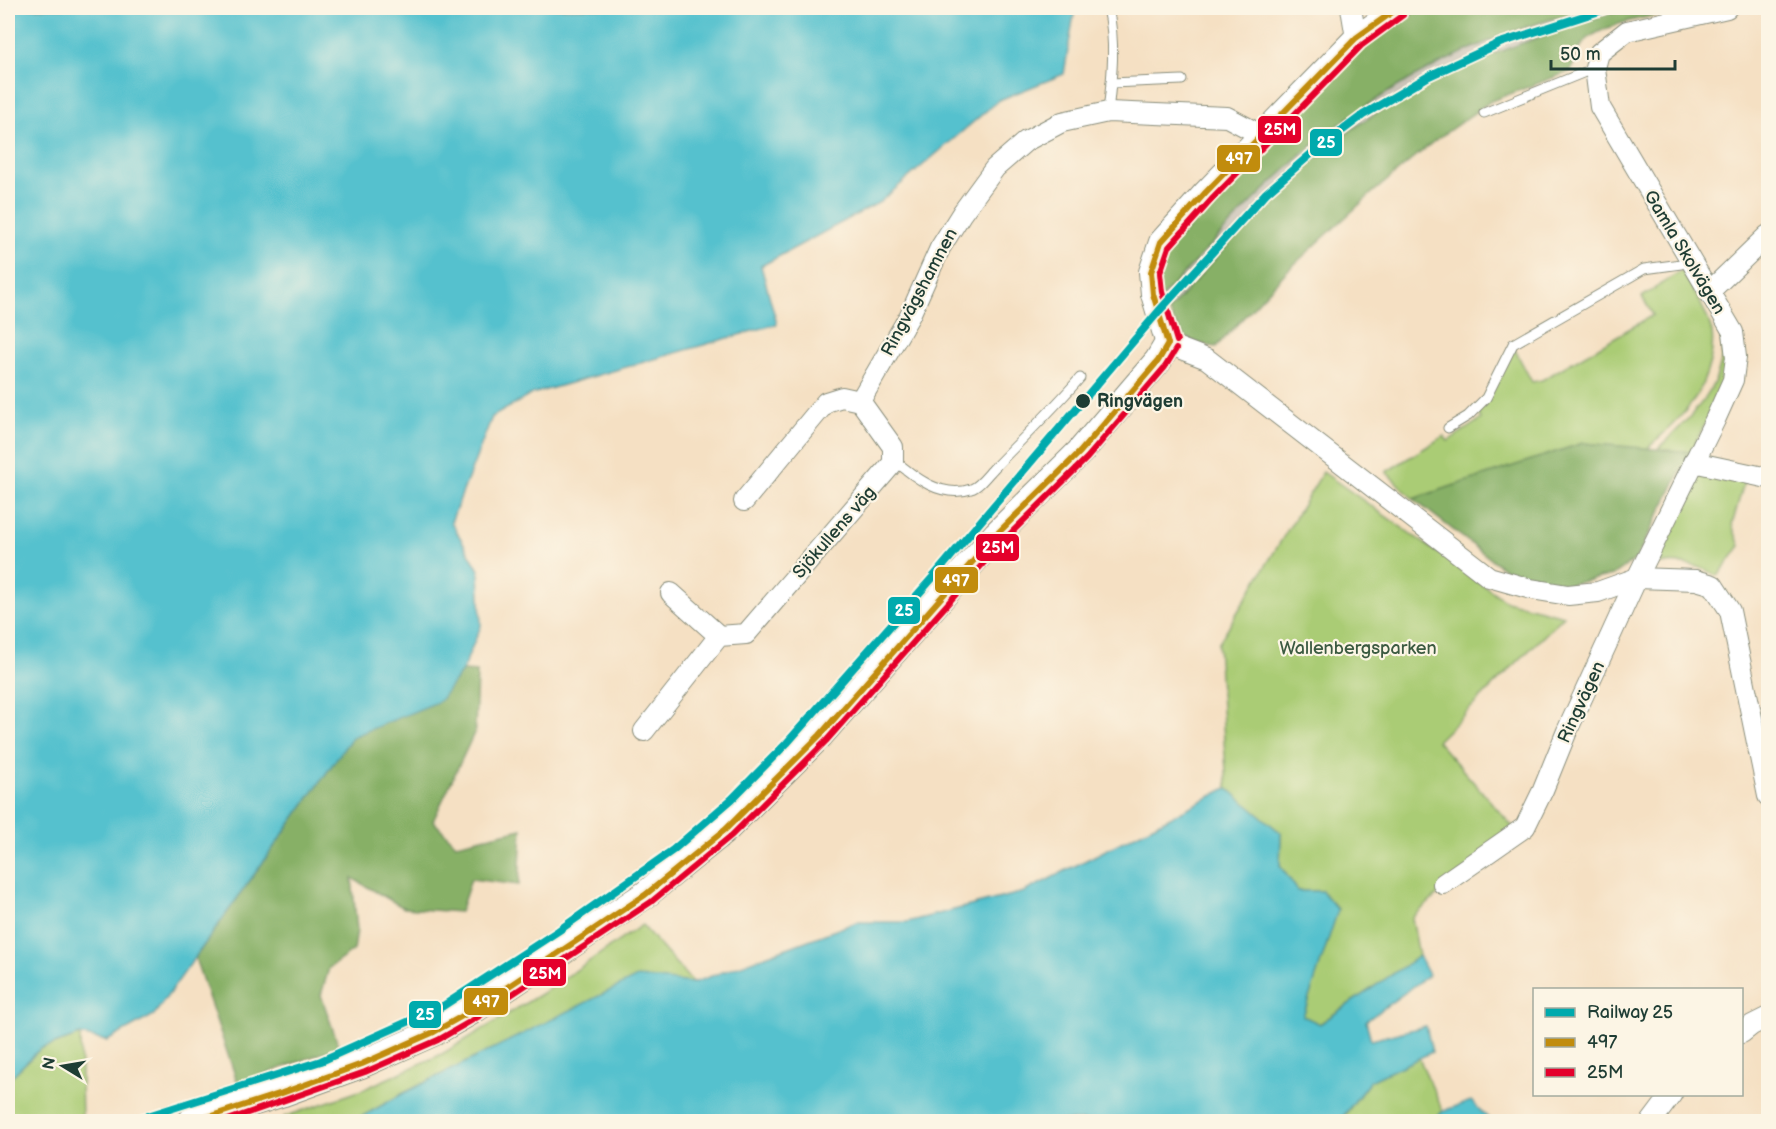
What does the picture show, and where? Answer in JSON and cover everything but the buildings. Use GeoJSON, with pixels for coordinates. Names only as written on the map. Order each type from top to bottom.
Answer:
{"type":"FeatureCollection","features":[{"type":"Feature","properties":{"kind":"main road"},"geometry":{"type":"LineString","coordinates":[[191,1122],[362,1065],[434,1032],[473,1010],[645,895],[726,829],[820,735],[997,534],[1080,452],[1158,362],[1168,344]]}},
{"type":"Feature","properties":{"kind":"street"},"geometry":{"type":"LineString","coordinates":[[1351,8],[1356,38]]}},
{"type":"Feature","properties":{"kind":"street"},"geometry":{"type":"LineString","coordinates":[[1398,8],[1356,38],[1161,242],[1151,272],[1153,294],[1168,344],[1207,359],[1489,577],[1568,595],[1598,592],[1637,578],[1696,580],[1713,585],[1730,611],[1768,796]]}},
{"type":"Feature","properties":{"kind":"street"},"geometry":{"type":"LineString","coordinates":[[1595,68],[1599,53],[1627,31],[1727,8]]}},
{"type":"Feature","properties":{"kind":"street","name":"Gamla Skolvägen"},"geometry":{"type":"LineString","coordinates":[[1595,68],[1600,107],[1733,332],[1736,357],[1733,380],[1637,578]]}},
{"type":"Feature","properties":{"kind":"street","name":"Ringvägshamnen"},"geometry":{"type":"LineString","coordinates":[[860,401],[910,315],[940,248],[962,213],[995,168],[1026,141],[1062,122],[1108,112],[1227,117],[1261,135]]}},
{"type":"Feature","properties":{"kind":"street"},"geometry":{"type":"LineString","coordinates":[[1709,292],[1768,234]]}},
{"type":"Feature","properties":{"kind":"street"},"geometry":{"type":"LineString","coordinates":[[744,501],[826,402],[842,397],[860,401],[892,447],[893,459]]}},
{"type":"Feature","properties":{"kind":"street","name":"Sjökullens väg"},"geometry":{"type":"LineString","coordinates":[[719,636],[746,634],[893,463],[893,459]]}},
{"type":"Feature","properties":{"kind":"street"},"geometry":{"type":"LineString","coordinates":[[1693,462],[1768,478]]}},
{"type":"Feature","properties":{"kind":"street","name":"Ringvägen"},"geometry":{"type":"LineString","coordinates":[[1443,884],[1525,827],[1637,578]]}},
{"type":"Feature","properties":{"kind":"street"},"geometry":{"type":"LineString","coordinates":[[644,731],[719,636],[670,593]]}},
{"type":"Feature","properties":{"kind":"street"},"geometry":{"type":"LineString","coordinates":[[1743,1032],[1768,1017]]}},
{"type":"Feature","properties":{"kind":"street"},"geometry":{"type":"LineString","coordinates":[[1651,1122],[1671,1096]]}},
{"type":"Feature","properties":{"kind":"lane"},"geometry":{"type":"LineString","coordinates":[[1108,8],[1113,26],[1114,47],[1108,112]]}},
{"type":"Feature","properties":{"kind":"lane"},"geometry":{"type":"LineString","coordinates":[[1484,113],[1595,68]]}},
{"type":"Feature","properties":{"kind":"lane"},"geometry":{"type":"LineString","coordinates":[[1111,83],[1182,80]]}},
{"type":"Feature","properties":{"kind":"lane"},"geometry":{"type":"LineString","coordinates":[[1448,428],[1468,416],[1486,399],[1513,344],[1644,269],[1681,264],[1690,260]]}},
{"type":"Feature","properties":{"kind":"lane"},"geometry":{"type":"LineString","coordinates":[[893,459],[912,475],[932,487],[954,492],[973,489],[1051,411],[1080,378]]}},
{"type":"Feature","properties":{"kind":"shaded area"},"geometry":{"type":"Polygon","coordinates":[[[1592,8],[1629,8],[1505,49],[1433,80],[1316,156],[1271,198],[1168,310],[1161,298],[1262,191],[1307,151],[1360,110],[1423,72],[1497,37],[1592,8]]]}},
{"type":"Feature","properties":{"kind":"green space"},"geometry":{"type":"Polygon","coordinates":[[[1421,8],[1592,8],[1496,38],[1445,61],[1372,102],[1326,134],[1286,169],[1161,298],[1157,281],[1165,252],[1364,43],[1407,13],[1421,8]]]}},
{"type":"Feature","properties":{"kind":"green space"},"geometry":{"type":"Polygon","coordinates":[[[1629,8],[1696,8],[1634,20],[1603,30],[1590,37],[1580,48],[1571,71],[1491,101],[1433,142],[1371,194],[1287,271],[1216,347],[1191,341],[1182,333],[1168,311],[1276,193],[1343,136],[1399,99],[1458,69],[1519,44],[1629,8]]]}},
{"type":"Feature","properties":{"kind":"green space"},"geometry":{"type":"Polygon","coordinates":[[[1682,270],[1710,325],[1711,358],[1706,376],[1694,400],[1647,449],[1583,443],[1413,499],[1386,472],[1444,436],[1448,441],[1481,419],[1476,411],[1514,348],[1532,382],[1542,380],[1653,315],[1642,297],[1682,270]]]}},
{"type":"Feature","properties":{"kind":"green space"},"geometry":{"type":"Polygon","coordinates":[[[1705,299],[1730,334],[1727,379],[1691,452],[1657,450],[1682,426],[1705,398],[1720,368],[1722,351],[1720,333],[1705,299]]]}},
{"type":"Feature","properties":{"kind":"green space"},"geometry":{"type":"Polygon","coordinates":[[[1583,443],[1691,452],[1636,559],[1613,575],[1562,586],[1530,579],[1504,569],[1413,499],[1583,443]]]}},
{"type":"Feature","properties":{"kind":"green space"},"geometry":{"type":"Polygon","coordinates":[[[1698,468],[1745,479],[1732,525],[1740,546],[1718,576],[1691,565],[1661,564],[1657,561],[1657,554],[1698,468]]]}},
{"type":"Feature","properties":{"kind":"green space","name":"Wallenbergsparken"},"geometry":{"type":"Polygon","coordinates":[[[1323,472],[1506,601],[1564,616],[1437,741],[1513,827],[1412,918],[1419,956],[1319,1024],[1303,1016],[1338,909],[1322,891],[1298,891],[1280,866],[1281,833],[1227,788],[1218,644],[1323,472]]]}},
{"type":"Feature","properties":{"kind":"green space"},"geometry":{"type":"Polygon","coordinates":[[[462,671],[477,672],[475,731],[433,821],[456,844],[522,829],[519,885],[471,879],[460,912],[404,908],[352,878],[357,930],[354,950],[329,968],[321,995],[339,1047],[238,1084],[195,958],[352,737],[439,701],[462,671]]]}},
{"type":"Feature","properties":{"kind":"green space"},"geometry":{"type":"Polygon","coordinates":[[[642,925],[693,983],[637,978],[404,1093],[354,1121],[285,1121],[284,1117],[362,1090],[442,1054],[544,992],[642,925]]]}},
{"type":"Feature","properties":{"kind":"green space"},"geometry":{"type":"Polygon","coordinates":[[[80,1035],[82,1121],[8,1122],[8,1080],[40,1049],[80,1035]]]}},
{"type":"Feature","properties":{"kind":"green space"},"geometry":{"type":"Polygon","coordinates":[[[1419,1058],[1443,1111],[1434,1121],[1335,1122],[1342,1119],[1370,1081],[1419,1058]]]}},
{"type":"Feature","properties":{"kind":"water"},"geometry":{"type":"Polygon","coordinates":[[[8,8],[1075,8],[1064,74],[999,100],[880,202],[761,266],[777,324],[532,394],[492,417],[451,522],[479,570],[481,626],[462,671],[440,701],[352,737],[154,1015],[107,1041],[80,1035],[40,1049],[8,1080],[8,8]]]}},
{"type":"Feature","properties":{"kind":"water"},"geometry":{"type":"Polygon","coordinates":[[[1227,788],[1281,833],[1280,866],[1298,891],[1322,891],[1338,910],[1303,1016],[1320,1024],[1419,956],[1429,975],[1366,1021],[1371,1040],[1426,1026],[1432,1052],[1370,1081],[1341,1119],[1335,1121],[354,1121],[404,1093],[637,977],[693,983],[857,922],[907,922],[1024,892],[1227,788]]]}},
{"type":"Feature","properties":{"kind":"water"},"geometry":{"type":"Polygon","coordinates":[[[1471,1101],[1489,1121],[1434,1121],[1443,1111],[1471,1101]]]}},
{"type":"Feature","properties":{"kind":"rail line","name":"25"},"geometry":{"type":"LineString","coordinates":[[129,1122],[321,1061],[443,1006],[558,931],[673,850],[732,799],[787,743],[935,575],[1159,311],[1266,193],[1311,154],[1363,115],[1429,76],[1500,43],[1609,8]]}},
{"type":"Feature","properties":{"kind":"transit line","name":"497"},"geometry":{"type":"LineString","coordinates":[[1168,344],[1153,294],[1151,272],[1161,242],[1206,192],[1356,38],[1398,8]]}},
{"type":"Feature","properties":{"kind":"transit line","name":"25M"},"geometry":{"type":"LineString","coordinates":[[1177,341],[1162,292],[1160,273],[1169,247],[1213,198],[1362,45],[1403,15]]}},
{"type":"Feature","properties":{"kind":"transit line","name":"497"},"geometry":{"type":"LineString","coordinates":[[193,1122],[362,1064],[434,1032],[473,1010],[645,895],[726,829],[820,735],[997,534],[1080,452],[1158,361],[1168,344]]}},
{"type":"Feature","properties":{"kind":"transit line","name":"25M"},"geometry":{"type":"LineString","coordinates":[[222,1122],[365,1072],[438,1040],[478,1017],[651,902],[732,835],[826,741],[1004,540],[1087,458],[1165,367],[1176,349]]}},
{"type":"Feature","properties":{"kind":"place","name":"Ringvägen"},"geometry":{"type":"Point","coordinates":[1083,401]}}]}
